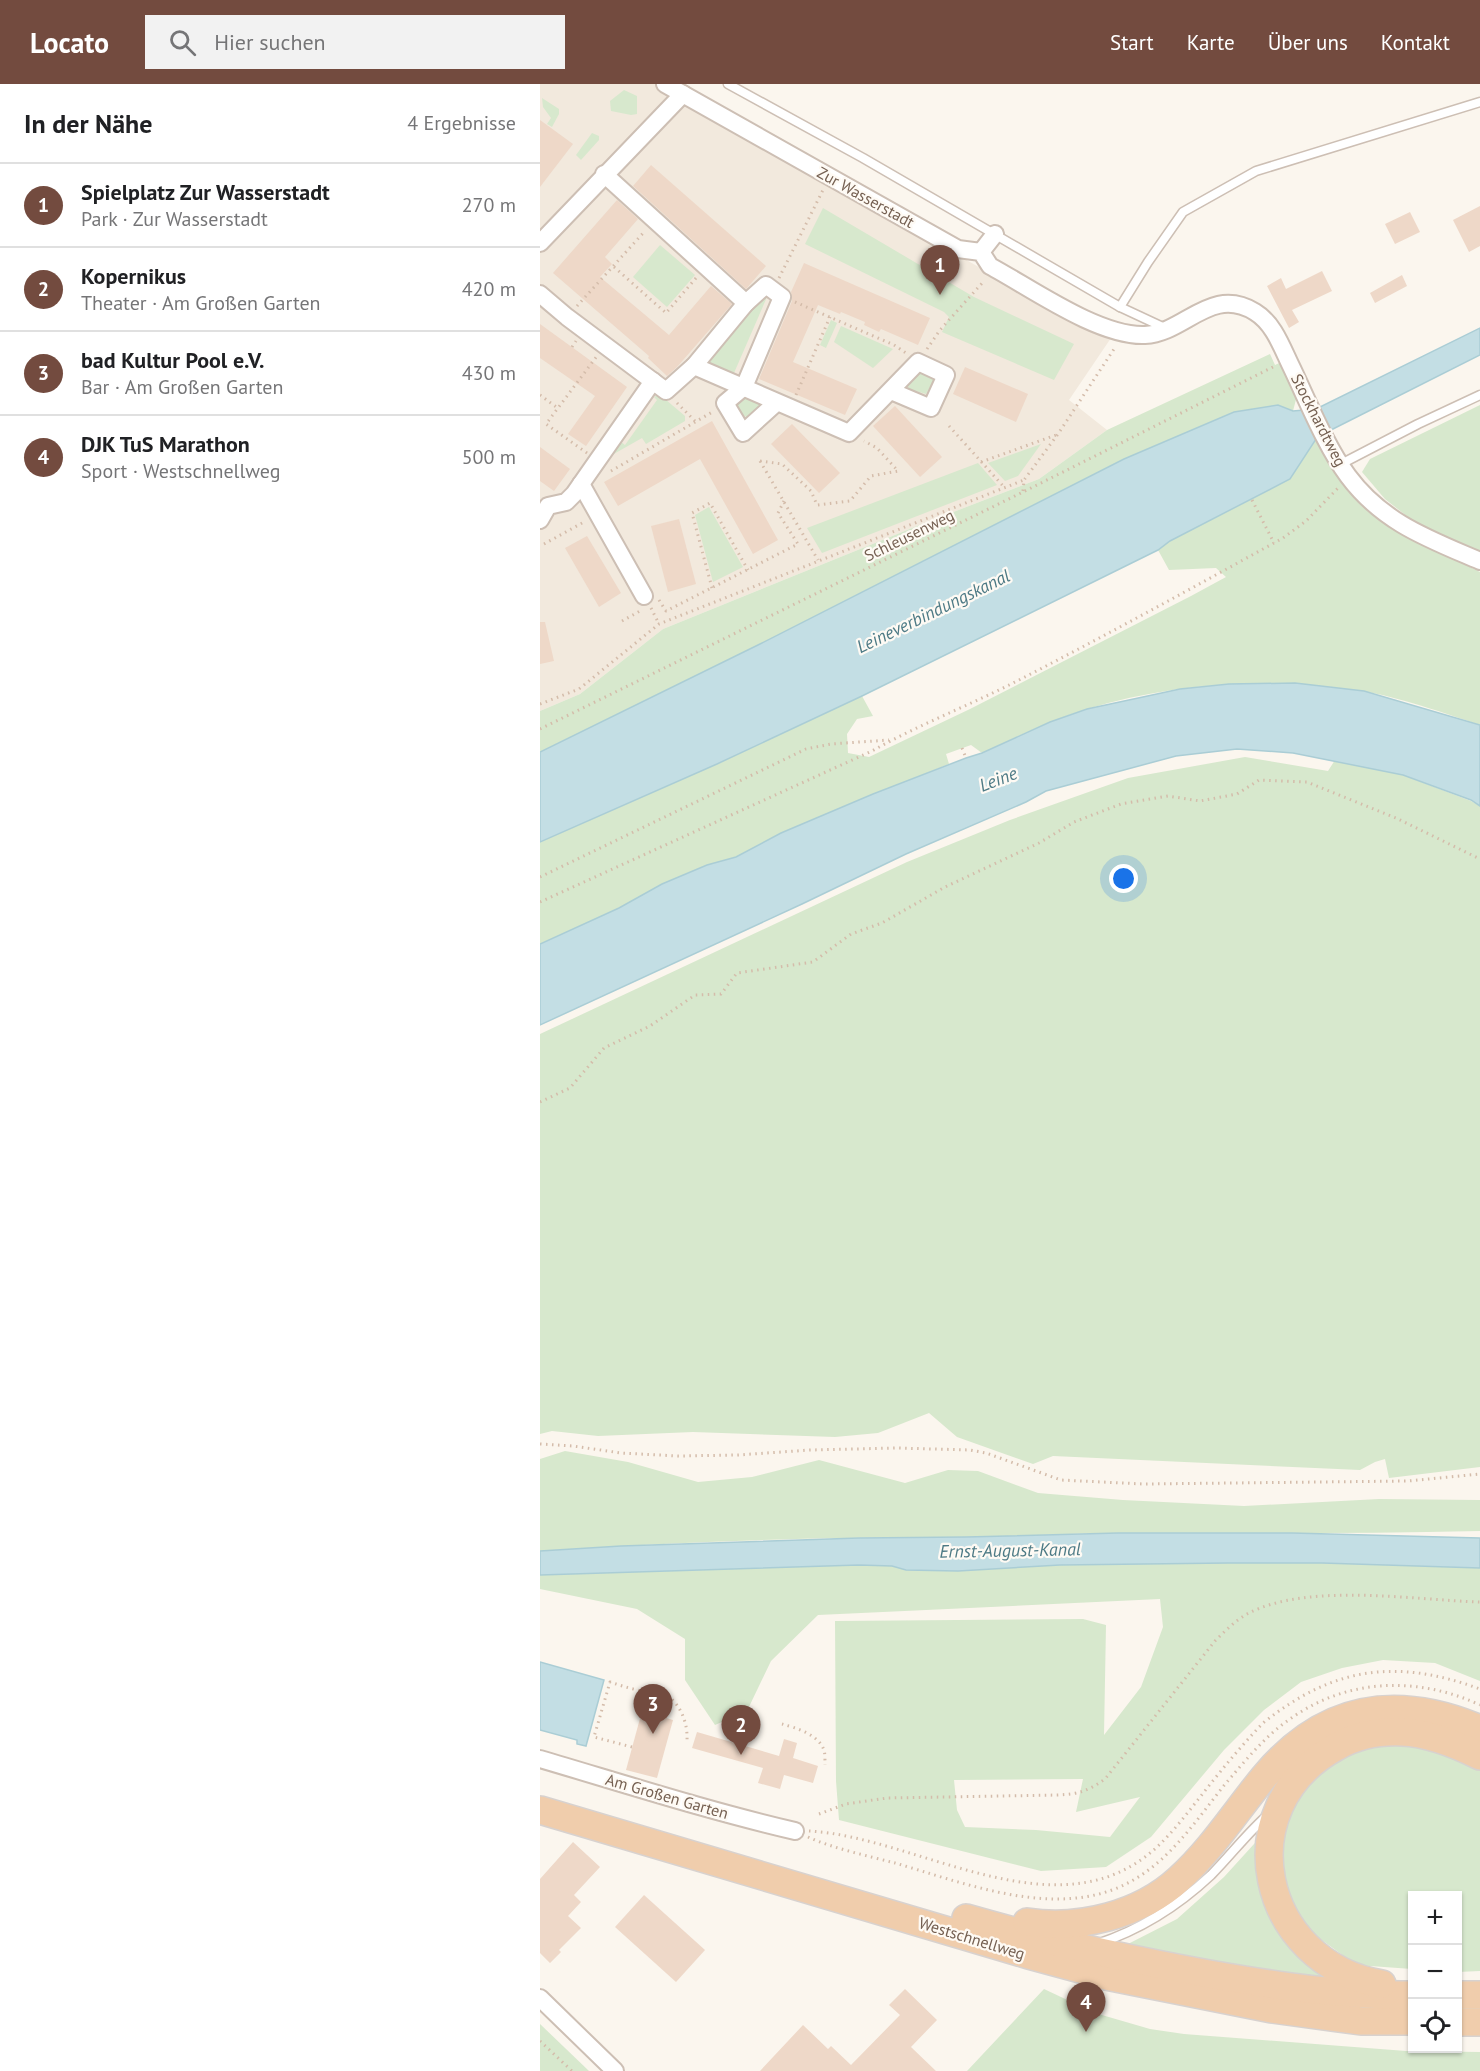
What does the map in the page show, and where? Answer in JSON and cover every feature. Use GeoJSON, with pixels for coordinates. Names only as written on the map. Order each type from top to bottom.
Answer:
{"type":"FeatureCollection","features":[{"type":"Feature","properties":{"kind":"highway"},"geometry":{"type":"LineString","coordinates":[[975,1920],[1012,1919],[1043,1924],[1075,1923],[1116,1914],[1143,1904],[1179,1879],[1210,1846],[1284,1755],[1311,1734],[1341,1718],[1370,1710],[1403,1708],[1442,1715],[1480,1729]]}},
{"type":"Feature","properties":{"kind":"highway"},"geometry":{"type":"LineString","coordinates":[[1408,1988],[1368,1981],[1338,1971],[1316,1956],[1297,1937],[1285,1919],[1274,1893],[1269,1847],[1274,1825],[1280,1808],[1293,1785],[1309,1766],[1324,1754],[1356,1738],[1386,1732],[1404,1732],[1431,1737],[1480,1756]]}},
{"type":"Feature","properties":{"kind":"highway","name":"Westschnellweg"},"geometry":{"type":"LineString","coordinates":[[540,1792],[975,1920],[1082,1948],[1180,1969],[1274,1985],[1361,1994],[1408,1995]]}},
{"type":"Feature","properties":{"kind":"highway","name":"Westschnellweg"},"geometry":{"type":"LineString","coordinates":[[540,1810],[1106,1976],[1272,2009],[1361,2020],[1408,2021]]}},
{"type":"Feature","properties":{"kind":"highway"},"geometry":{"type":"LineString","coordinates":[[1462,1995],[1480,1995]]}},
{"type":"Feature","properties":{"kind":"highway"},"geometry":{"type":"LineString","coordinates":[[1462,2022],[1480,2022]]}},
{"type":"Feature","properties":{"kind":"street","name":"Zur Wasserstadt"},"geometry":{"type":"LineString","coordinates":[[665,84],[958,249],[981,252]]}},
{"type":"Feature","properties":{"kind":"street"},"geometry":{"type":"LineString","coordinates":[[540,243],[683,94]]}},
{"type":"Feature","properties":{"kind":"street"},"geometry":{"type":"LineString","coordinates":[[604,174],[746,303]]}},
{"type":"Feature","properties":{"kind":"street"},"geometry":{"type":"LineString","coordinates":[[995,234],[981,252],[990,266],[1083,318],[1122,334],[1147,335],[1167,329]]}},
{"type":"Feature","properties":{"kind":"street"},"geometry":{"type":"LineString","coordinates":[[543,509],[566,502],[581,484],[601,468],[660,386],[694,366],[746,303],[766,285],[778,293],[744,387],[725,403],[743,433],[783,406]]}},
{"type":"Feature","properties":{"kind":"street"},"geometry":{"type":"LineString","coordinates":[[540,294],[567,317],[660,386]]}},
{"type":"Feature","properties":{"kind":"street","name":"Stockhardtweg"},"geometry":{"type":"LineString","coordinates":[[1167,329],[1212,306],[1234,303],[1256,312],[1273,330],[1331,448],[1345,470],[1378,508],[1408,530],[1480,561]]}},
{"type":"Feature","properties":{"kind":"street"},"geometry":{"type":"LineString","coordinates":[[694,366],[849,433],[918,362],[946,375],[931,408],[891,391]]}},
{"type":"Feature","properties":{"kind":"street"},"geometry":{"type":"LineString","coordinates":[[581,484],[599,514],[641,599]]}},
{"type":"Feature","properties":{"kind":"street","name":"Am Großen Garten"},"geometry":{"type":"LineString","coordinates":[[540,1759],[681,1801],[795,1831]]}},
{"type":"Feature","properties":{"kind":"street"},"geometry":{"type":"LineString","coordinates":[[540,1998],[615,2071]]}},
{"type":"Feature","properties":{"kind":"lane"},"geometry":{"type":"LineString","coordinates":[[728,84],[1120,307],[1167,329]]}},
{"type":"Feature","properties":{"kind":"lane"},"geometry":{"type":"LineString","coordinates":[[1120,307],[1148,262],[1184,212],[1256,171],[1480,102]]}},
{"type":"Feature","properties":{"kind":"lane"},"geometry":{"type":"LineString","coordinates":[[1345,470],[1418,424],[1480,395]]}},
{"type":"Feature","properties":{"kind":"lane"},"geometry":{"type":"LineString","coordinates":[[1082,1948],[1106,1941],[1175,1907],[1212,1874],[1267,1816],[1280,1808]]}},
{"type":"Feature","properties":{"kind":"path"},"geometry":{"type":"LineString","coordinates":[[830,177],[778,293],[894,345],[918,362],[940,330],[995,268]]}},
{"type":"Feature","properties":{"kind":"path"},"geometry":{"type":"LineString","coordinates":[[567,317],[654,220]]}},
{"type":"Feature","properties":{"kind":"path"},"geometry":{"type":"LineString","coordinates":[[614,267],[666,313],[706,267]]}},
{"type":"Feature","properties":{"kind":"path"},"geometry":{"type":"LineString","coordinates":[[783,406],[830,317]]}},
{"type":"Feature","properties":{"kind":"path"},"geometry":{"type":"LineString","coordinates":[[1023,492],[1024,480],[1058,435],[1109,358],[1122,334]]}},
{"type":"Feature","properties":{"kind":"path"},"geometry":{"type":"LineString","coordinates":[[605,345],[546,424],[601,468],[697,423],[725,403]]}},
{"type":"Feature","properties":{"kind":"path","name":"Schleusenweg"},"geometry":{"type":"LineString","coordinates":[[540,729],[1288,359]]}},
{"type":"Feature","properties":{"kind":"path"},"geometry":{"type":"LineString","coordinates":[[660,386],[697,423]]}},
{"type":"Feature","properties":{"kind":"path"},"geometry":{"type":"LineString","coordinates":[[540,395],[559,409]]}},
{"type":"Feature","properties":{"kind":"path"},"geometry":{"type":"LineString","coordinates":[[949,426],[1004,487]]}},
{"type":"Feature","properties":{"kind":"path"},"geometry":{"type":"LineString","coordinates":[[819,560],[760,461],[782,464],[811,491],[817,505],[850,501],[871,476],[898,471],[877,448],[849,433]]}},
{"type":"Feature","properties":{"kind":"path"},"geometry":{"type":"LineString","coordinates":[[981,462],[1058,435]]}},
{"type":"Feature","properties":{"kind":"path"},"geometry":{"type":"LineString","coordinates":[[540,902],[872,751],[1012,684],[1131,622],[1274,543],[1306,521],[1327,501],[1345,470]]}},
{"type":"Feature","properties":{"kind":"path"},"geometry":{"type":"LineString","coordinates":[[540,704],[579,689],[659,624],[1024,480]]}},
{"type":"Feature","properties":{"kind":"path"},"geometry":{"type":"LineString","coordinates":[[1252,500],[1274,543]]}},
{"type":"Feature","properties":{"kind":"path"},"geometry":{"type":"LineString","coordinates":[[622,621],[652,589],[666,611],[798,544],[778,513],[784,501]]}},
{"type":"Feature","properties":{"kind":"path"},"geometry":{"type":"LineString","coordinates":[[712,588],[692,513],[710,503],[748,570]]}},
{"type":"Feature","properties":{"kind":"path"},"geometry":{"type":"LineString","coordinates":[[544,544],[599,514]]}},
{"type":"Feature","properties":{"kind":"path"},"geometry":{"type":"LineString","coordinates":[[540,878],[806,749],[831,744],[891,740]]}},
{"type":"Feature","properties":{"kind":"path"},"geometry":{"type":"LineString","coordinates":[[962,748],[966,758]]}},
{"type":"Feature","properties":{"kind":"path"},"geometry":{"type":"LineString","coordinates":[[540,1102],[570,1088],[604,1048],[650,1026],[695,995],[721,994],[737,973],[813,962],[851,934],[882,923],[945,887],[1039,843],[1074,822],[1121,804],[1168,796],[1200,801],[1237,794],[1259,780],[1307,782],[1396,818],[1480,858]]}},
{"type":"Feature","properties":{"kind":"path"},"geometry":{"type":"LineString","coordinates":[[540,1444],[573,1446],[621,1454],[678,1456],[897,1448],[970,1450],[986,1453],[1060,1480],[1132,1484],[1399,1482],[1480,1474]]}},
{"type":"Feature","properties":{"kind":"path"},"geometry":{"type":"LineString","coordinates":[[819,1814],[846,1804],[887,1798],[1058,1795],[1089,1790],[1105,1779],[1215,1641],[1245,1615],[1270,1605],[1298,1599],[1340,1595],[1480,1602]]}},
{"type":"Feature","properties":{"kind":"path"},"geometry":{"type":"LineString","coordinates":[[795,1831],[825,1832],[1016,1882],[1050,1885],[1092,1883],[1122,1870],[1156,1848],[1263,1723],[1283,1707],[1305,1694],[1328,1683],[1357,1674],[1384,1671],[1437,1675],[1480,1689]]}},
{"type":"Feature","properties":{"kind":"path"},"geometry":{"type":"LineString","coordinates":[[632,1748],[594,1737],[610,1682],[640,1691],[660,1692],[669,1696],[681,1712],[687,1728],[687,1740]]}},
{"type":"Feature","properties":{"kind":"path"},"geometry":{"type":"LineString","coordinates":[[795,1831],[812,1839],[855,1852],[1012,1895],[1049,1898],[1095,1895],[1128,1882],[1164,1858],[1199,1819],[1251,1753],[1291,1718],[1312,1705],[1359,1688],[1382,1685],[1414,1685],[1435,1689],[1480,1705]]}},
{"type":"Feature","properties":{"kind":"path"},"geometry":{"type":"LineString","coordinates":[[782,1724],[803,1731],[815,1739],[824,1749],[825,1765]]}},
{"type":"Feature","properties":{"kind":"path"},"geometry":{"type":"LineString","coordinates":[[540,2041],[572,2071]]}},
{"type":"Feature","properties":{"kind":"shaded area"},"geometry":{"type":"Polygon","coordinates":[[[540,84],[675,84],[954,253],[1078,323],[1111,338],[1069,400],[1107,430],[1039,479],[663,629],[580,694],[540,711],[540,84]]]}},
{"type":"Feature","properties":{"kind":"green space"},"geometry":{"type":"Polygon","coordinates":[[[624,90],[637,96],[637,114],[611,111],[610,101],[624,90]]]}},
{"type":"Feature","properties":{"kind":"green space"},"geometry":{"type":"Polygon","coordinates":[[[542,98],[559,109],[559,114],[552,127],[547,124],[551,118],[543,107],[542,98]]]}},
{"type":"Feature","properties":{"kind":"green space"},"geometry":{"type":"Polygon","coordinates":[[[592,133],[599,136],[599,140],[581,160],[576,155],[592,133]]]}},
{"type":"Feature","properties":{"kind":"green space"},"geometry":{"type":"Polygon","coordinates":[[[823,208],[974,297],[1074,344],[1054,380],[942,332],[949,317],[944,312],[805,244],[823,208]]]}},
{"type":"Feature","properties":{"kind":"green space"},"geometry":{"type":"Polygon","coordinates":[[[660,245],[695,275],[667,307],[633,277],[660,245]]]}},
{"type":"Feature","properties":{"kind":"green space"},"geometry":{"type":"Polygon","coordinates":[[[767,297],[734,373],[706,361],[754,299],[767,297]]]}},
{"type":"Feature","properties":{"kind":"green space"},"geometry":{"type":"Polygon","coordinates":[[[831,320],[837,323],[826,348],[820,345],[831,320]]]}},
{"type":"Feature","properties":{"kind":"green space"},"geometry":{"type":"Polygon","coordinates":[[[841,326],[893,349],[873,368],[834,342],[841,326]]]}},
{"type":"Feature","properties":{"kind":"green space"},"geometry":{"type":"Polygon","coordinates":[[[1270,354],[1275,365],[1288,359],[1300,384],[1293,411],[1278,405],[1234,412],[1124,459],[760,644],[540,752],[540,711],[580,694],[663,629],[1039,479],[1107,430],[1270,354]]]}},
{"type":"Feature","properties":{"kind":"green space"},"geometry":{"type":"Polygon","coordinates":[[[919,372],[933,377],[933,382],[926,394],[909,389],[907,385],[919,372]]]}},
{"type":"Feature","properties":{"kind":"green space"},"geometry":{"type":"Polygon","coordinates":[[[659,394],[685,416],[685,421],[646,444],[642,438],[612,455],[621,442],[625,445],[657,400],[654,397],[659,394]]]}},
{"type":"Feature","properties":{"kind":"green space"},"geometry":{"type":"Polygon","coordinates":[[[738,394],[759,402],[759,407],[749,417],[742,416],[735,401],[738,394]]]}},
{"type":"Feature","properties":{"kind":"green space"},"geometry":{"type":"Polygon","coordinates":[[[1480,405],[1480,552],[1413,521],[1385,499],[1362,472],[1370,459],[1480,405]]]}},
{"type":"Feature","properties":{"kind":"green space"},"geometry":{"type":"Polygon","coordinates":[[[1316,439],[1337,474],[1427,546],[1480,572],[1480,725],[1391,697],[1362,691],[1293,684],[1258,683],[1189,688],[1120,700],[1060,718],[982,753],[971,745],[946,754],[949,764],[781,833],[736,857],[707,865],[662,884],[619,908],[540,944],[540,842],[717,764],[862,696],[873,716],[857,719],[847,734],[848,753],[869,757],[970,709],[1191,596],[1226,577],[1216,568],[1169,570],[1158,550],[1170,541],[1290,479],[1316,439]]]}},
{"type":"Feature","properties":{"kind":"green space"},"geometry":{"type":"Polygon","coordinates":[[[1041,444],[1018,476],[1005,481],[988,463],[1041,444]]]}},
{"type":"Feature","properties":{"kind":"green space"},"geometry":{"type":"Polygon","coordinates":[[[978,463],[997,485],[822,553],[807,528],[978,463]]]}},
{"type":"Feature","properties":{"kind":"green space"},"geometry":{"type":"Polygon","coordinates":[[[709,507],[743,567],[713,582],[695,515],[709,507]]]}},
{"type":"Feature","properties":{"kind":"green space"},"geometry":{"type":"Polygon","coordinates":[[[1245,757],[1328,771],[1335,760],[1403,775],[1480,806],[1480,1467],[1389,1478],[1385,1459],[1360,1470],[1053,1456],[1033,1464],[957,1437],[929,1413],[878,1433],[835,1437],[693,1432],[598,1436],[552,1431],[540,1434],[540,1034],[907,862],[1010,820],[1128,778],[1245,757]]]}},
{"type":"Feature","properties":{"kind":"green space"},"geometry":{"type":"Polygon","coordinates":[[[565,1451],[628,1462],[698,1482],[752,1477],[819,1460],[905,1483],[948,1470],[978,1471],[1038,1493],[1123,1500],[1244,1506],[1379,1499],[1480,1500],[1480,1531],[1102,1533],[805,1539],[540,1551],[540,1459],[565,1451]]]}},
{"type":"Feature","properties":{"kind":"green space"},"geometry":{"type":"Polygon","coordinates":[[[1322,1563],[1480,1568],[1480,1681],[1435,1663],[1383,1660],[1342,1668],[1301,1682],[1264,1710],[1224,1750],[1151,1837],[1106,1867],[1041,1871],[839,1820],[836,1781],[835,1621],[1083,1619],[1106,1625],[1104,1735],[1141,1687],[1163,1627],[1160,1599],[818,1615],[771,1661],[747,1711],[715,1725],[685,1680],[685,1639],[637,1609],[540,1589],[540,1575],[859,1565],[892,1566],[906,1570],[958,1571],[1060,1565],[1322,1563]],[[1083,1779],[954,1780],[957,1810],[965,1827],[1036,1830],[1110,1837],[1140,1797],[1076,1812],[1083,1779]]]}},
{"type":"Feature","properties":{"kind":"green space"},"geometry":{"type":"Polygon","coordinates":[[[1400,1744],[1430,1748],[1480,1767],[1480,1971],[1462,1972],[1462,1891],[1408,1891],[1408,1969],[1356,1965],[1300,1924],[1280,1864],[1286,1823],[1298,1797],[1317,1775],[1345,1756],[1372,1747],[1400,1744]]]}},
{"type":"Feature","properties":{"kind":"green space"},"geometry":{"type":"Polygon","coordinates":[[[1264,1833],[1259,1868],[1338,1983],[1124,1946],[1177,1919],[1224,1877],[1264,1833]]]}},
{"type":"Feature","properties":{"kind":"green space"},"geometry":{"type":"Polygon","coordinates":[[[1044,1989],[1095,2013],[1150,2029],[1184,2034],[1408,2051],[1408,2053],[1480,2052],[1480,2071],[967,2071],[1044,1989]]]}},
{"type":"Feature","properties":{"kind":"green space"},"geometry":{"type":"Polygon","coordinates":[[[540,2024],[589,2071],[540,2071],[540,2024]]]}},
{"type":"Feature","properties":{"kind":"water","name":"Leineverbindungskanal"},"geometry":{"type":"Polygon","coordinates":[[[1480,328],[1480,355],[1316,439],[1290,479],[1170,541],[1158,550],[862,696],[717,764],[540,842],[540,752],[760,644],[1124,459],[1234,412],[1278,405],[1293,411],[1316,409],[1480,328]]]}},
{"type":"Feature","properties":{"kind":"water","name":"Leine"},"geometry":{"type":"Polygon","coordinates":[[[1295,683],[1364,691],[1480,725],[1480,806],[1471,800],[1403,775],[1293,753],[1237,749],[1176,756],[1046,791],[540,1025],[540,944],[619,908],[662,884],[707,865],[736,857],[781,833],[873,794],[982,753],[1050,722],[1087,709],[1180,689],[1229,684],[1295,683]]]}},
{"type":"Feature","properties":{"kind":"water","name":"Ernst-August-Kanal"},"geometry":{"type":"Polygon","coordinates":[[[1118,1533],[1292,1533],[1480,1538],[1480,1568],[1322,1563],[1228,1563],[1060,1565],[958,1571],[906,1570],[892,1566],[859,1565],[540,1575],[540,1551],[859,1538],[1118,1533]]]}},
{"type":"Feature","properties":{"kind":"water"},"geometry":{"type":"Polygon","coordinates":[[[540,1662],[604,1680],[586,1746],[577,1744],[577,1740],[540,1730],[540,1662]]]}},
{"type":"Feature","properties":{"kind":"building"},"geometry":{"type":"Polygon","coordinates":[[[540,120],[573,144],[540,187],[540,120]]]}},
{"type":"Feature","properties":{"kind":"building"},"geometry":{"type":"Polygon","coordinates":[[[651,165],[766,266],[746,289],[633,186],[651,165]]]}},
{"type":"Feature","properties":{"kind":"building"},"geometry":{"type":"Polygon","coordinates":[[[617,200],[638,219],[605,257],[612,264],[600,277],[669,335],[711,286],[732,304],[667,376],[648,358],[649,356],[553,273],[617,200]]]}},
{"type":"Feature","properties":{"kind":"building"},"geometry":{"type":"Polygon","coordinates":[[[1480,206],[1480,246],[1469,252],[1453,220],[1480,206]]]}},
{"type":"Feature","properties":{"kind":"building"},"geometry":{"type":"Polygon","coordinates":[[[1410,212],[1420,232],[1395,244],[1385,224],[1410,212]]]}},
{"type":"Feature","properties":{"kind":"building"},"geometry":{"type":"Polygon","coordinates":[[[804,263],[930,318],[918,345],[881,329],[879,332],[864,325],[865,322],[818,305],[793,362],[857,389],[845,415],[759,379],[792,301],[791,292],[804,263]]]}},
{"type":"Feature","properties":{"kind":"building"},"geometry":{"type":"Polygon","coordinates":[[[1322,271],[1332,291],[1292,310],[1299,322],[1289,328],[1267,286],[1281,278],[1286,289],[1322,271]]]}},
{"type":"Feature","properties":{"kind":"building"},"geometry":{"type":"Polygon","coordinates":[[[1402,275],[1407,286],[1375,303],[1370,293],[1402,275]]]}},
{"type":"Feature","properties":{"kind":"building"},"geometry":{"type":"Polygon","coordinates":[[[540,324],[627,387],[586,446],[568,434],[595,396],[540,358],[540,324]]]}},
{"type":"Feature","properties":{"kind":"building"},"geometry":{"type":"Polygon","coordinates":[[[965,367],[1028,394],[1016,422],[953,394],[965,367]]]}},
{"type":"Feature","properties":{"kind":"building"},"geometry":{"type":"Polygon","coordinates":[[[895,406],[942,457],[920,477],[873,426],[895,406]]]}},
{"type":"Feature","properties":{"kind":"building"},"geometry":{"type":"Polygon","coordinates":[[[712,421],[778,540],[753,554],[700,459],[618,506],[604,482],[712,421]]]}},
{"type":"Feature","properties":{"kind":"building"},"geometry":{"type":"Polygon","coordinates":[[[792,424],[840,473],[819,493],[771,444],[792,424]]]}},
{"type":"Feature","properties":{"kind":"building"},"geometry":{"type":"Polygon","coordinates":[[[540,447],[570,469],[554,491],[540,481],[540,447]]]}},
{"type":"Feature","properties":{"kind":"building"},"geometry":{"type":"Polygon","coordinates":[[[679,519],[696,584],[668,592],[651,526],[679,519]]]}},
{"type":"Feature","properties":{"kind":"building"},"geometry":{"type":"Polygon","coordinates":[[[587,536],[621,593],[599,607],[565,548],[587,536]]]}},
{"type":"Feature","properties":{"kind":"building"},"geometry":{"type":"Polygon","coordinates":[[[540,622],[545,622],[554,661],[540,664],[540,622]]]}},
{"type":"Feature","properties":{"kind":"building"},"geometry":{"type":"Polygon","coordinates":[[[642,1711],[673,1720],[657,1778],[626,1770],[642,1711]]]}},
{"type":"Feature","properties":{"kind":"building"},"geometry":{"type":"Polygon","coordinates":[[[697,1732],[779,1756],[784,1739],[797,1743],[793,1758],[818,1766],[813,1783],[784,1775],[780,1789],[758,1783],[763,1768],[692,1748],[697,1732]]]}},
{"type":"Feature","properties":{"kind":"building"},"geometry":{"type":"Polygon","coordinates":[[[573,1842],[600,1867],[574,1895],[581,1902],[568,1916],[581,1928],[559,1950],[561,1952],[550,1963],[540,1953],[540,1879],[573,1842]]]}},
{"type":"Feature","properties":{"kind":"building"},"geometry":{"type":"Polygon","coordinates":[[[644,1895],[705,1950],[676,1982],[615,1927],[644,1895]]]}},
{"type":"Feature","properties":{"kind":"building"},"geometry":{"type":"Polygon","coordinates":[[[905,1989],[937,2020],[911,2047],[936,2071],[760,2071],[803,2025],[828,2049],[831,2046],[851,2065],[900,2015],[889,2005],[905,1989]]]}},
{"type":"Feature","properties":{"kind":"place","name":"Spielplatz Zur Wasserstadt"},"geometry":{"type":"Point","coordinates":[940,295]}},
{"type":"Feature","properties":{"kind":"place","name":"bad Kultur Pool e.V."},"geometry":{"type":"Point","coordinates":[653,1734]}},
{"type":"Feature","properties":{"kind":"place","name":"Kopernikus"},"geometry":{"type":"Point","coordinates":[741,1755]}},
{"type":"Feature","properties":{"kind":"place","name":"DJK TuS Marathon"},"geometry":{"type":"Point","coordinates":[1086,2032]}}]}
